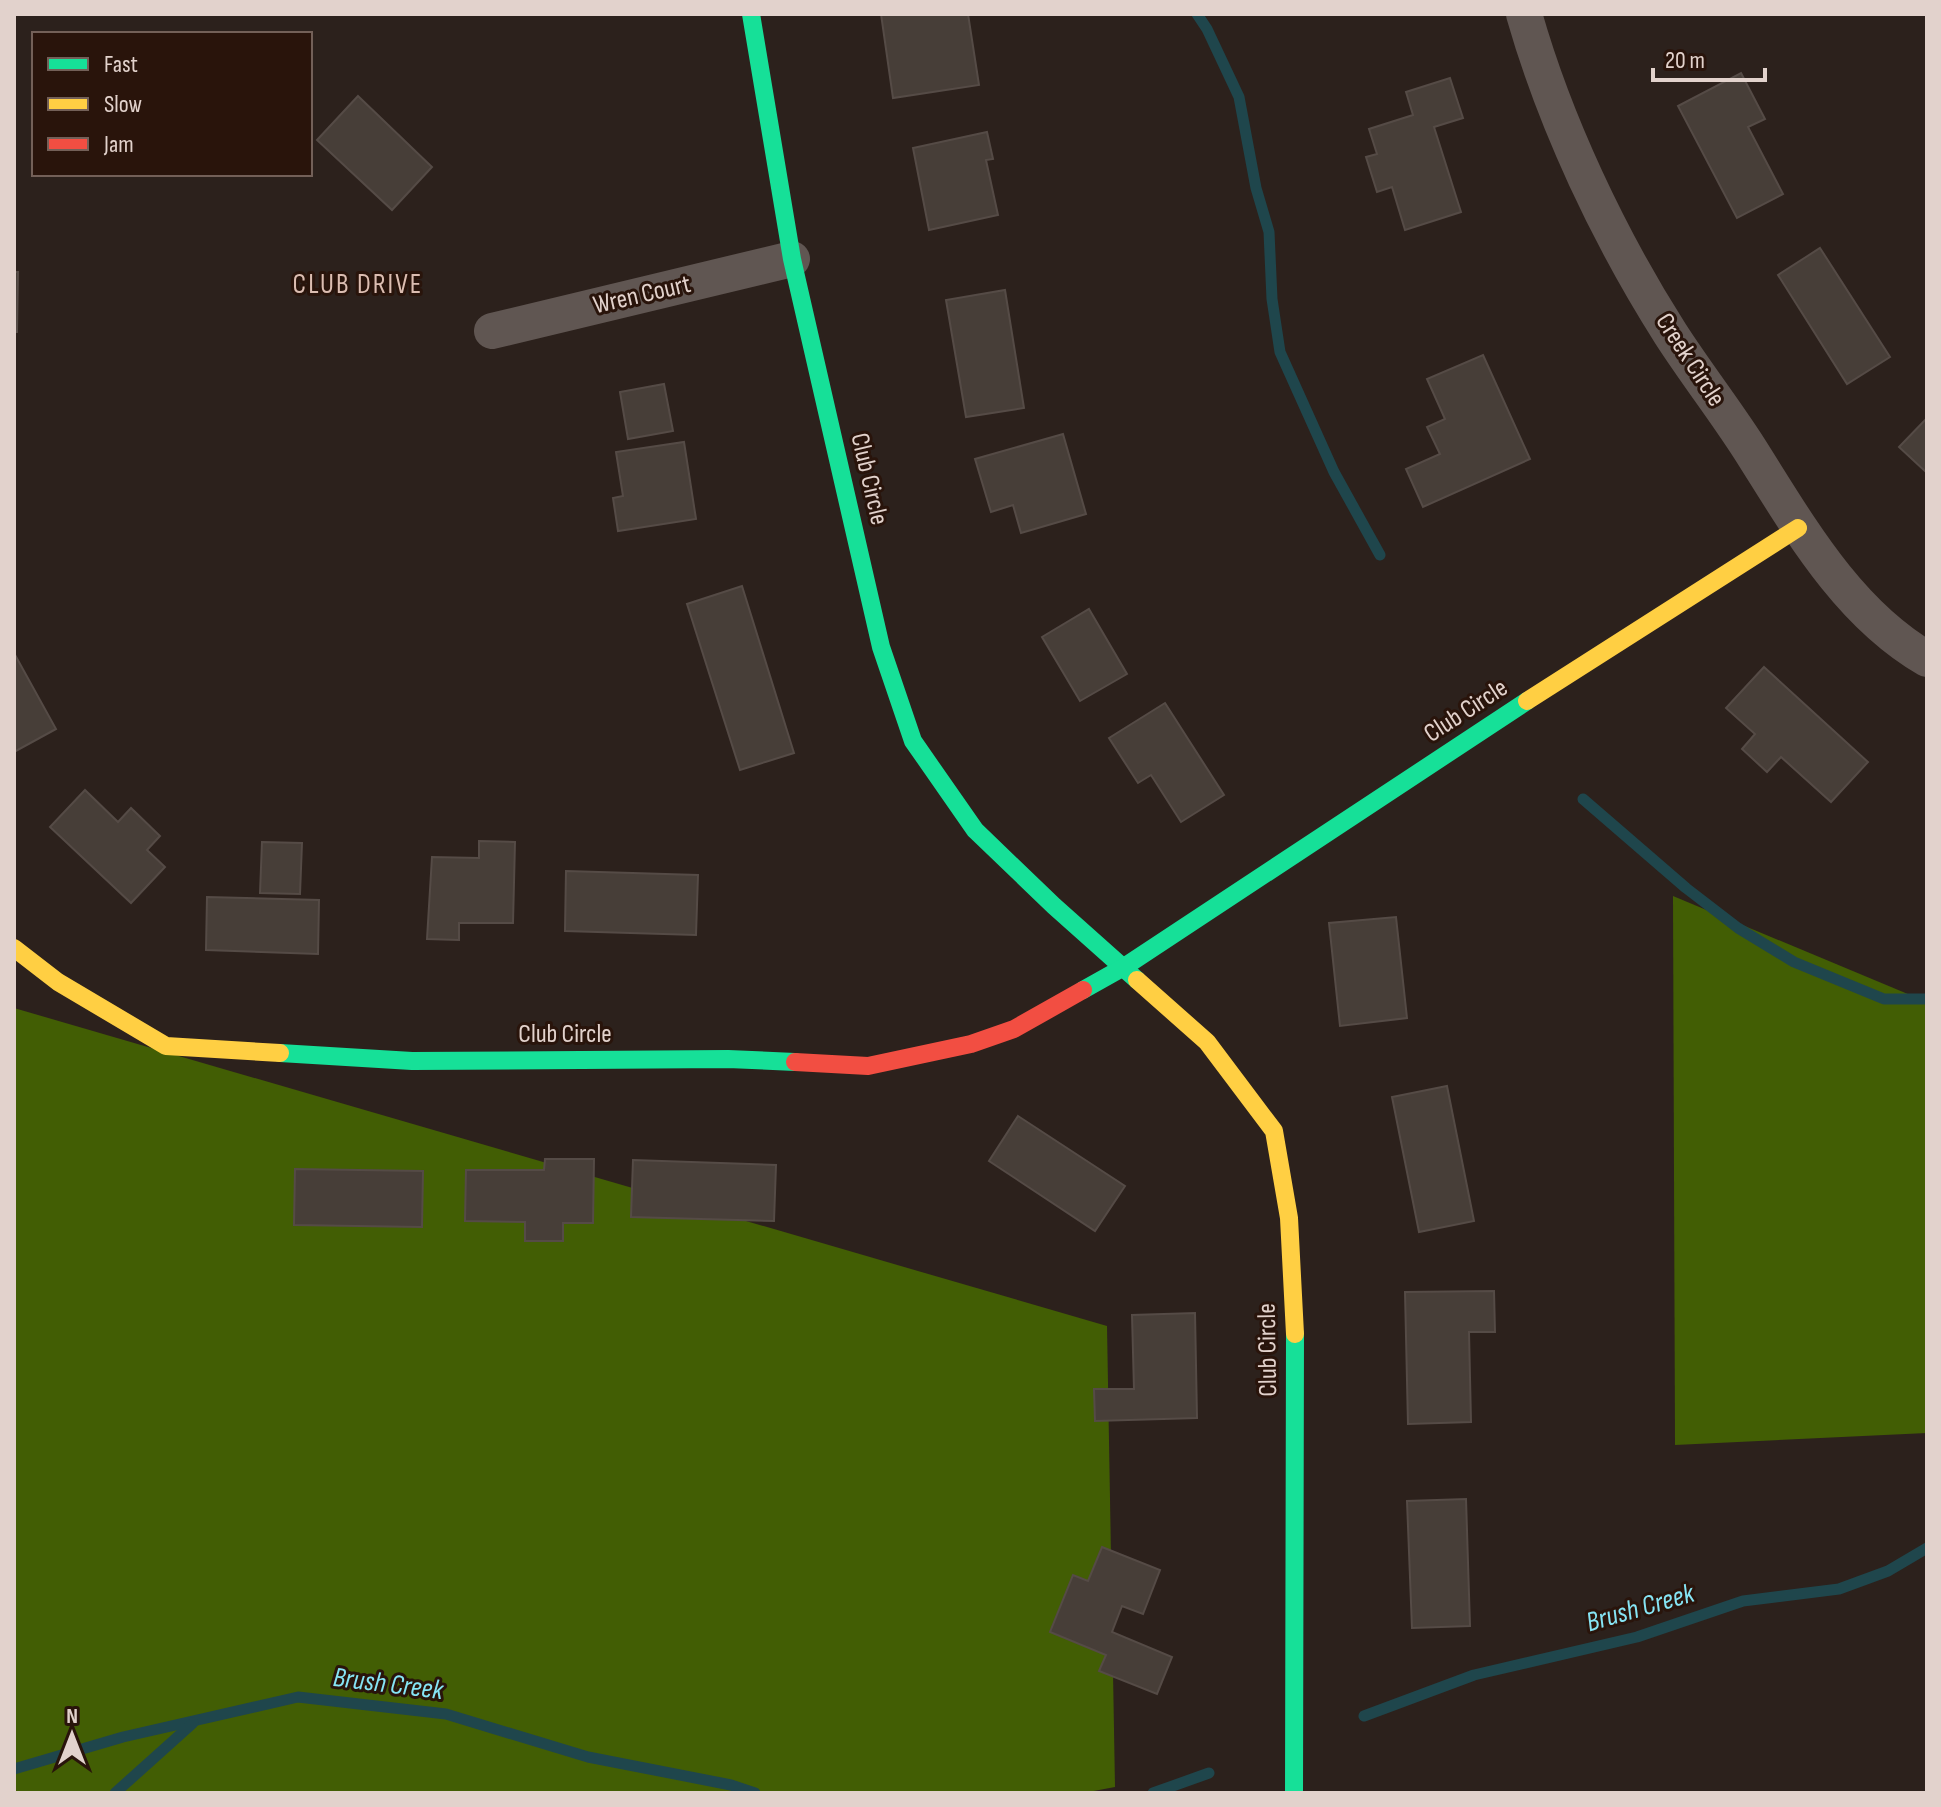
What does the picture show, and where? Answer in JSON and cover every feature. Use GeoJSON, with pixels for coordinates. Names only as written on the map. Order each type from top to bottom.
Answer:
{"type":"FeatureCollection","features":[{"type":"Feature","properties":{"kind":"street","name":"Club Circle"},"geometry":{"type":"LineString","coordinates":[[751,14],[792,259],[881,647],[913,741],[975,830],[1054,906],[1207,1042],[1274,1131],[1289,1218],[1295,1314],[1294,1793]]}},
{"type":"Feature","properties":{"kind":"street","name":"Creek Circle"},"geometry":{"type":"LineString","coordinates":[[1524,14],[1535,52],[1598,206],[1669,332],[1748,446],[1798,528],[1863,608],[1910,649],[1927,659]]}},
{"type":"Feature","properties":{"kind":"street","name":"Wren Court"},"geometry":{"type":"LineString","coordinates":[[492,331],[792,259]]}},
{"type":"Feature","properties":{"kind":"street","name":"Club Circle"},"geometry":{"type":"LineString","coordinates":[[14,948],[58,982],[166,1046],[412,1061],[728,1059],[868,1066],[971,1044],[1014,1029],[1124,967],[1573,671],[1798,528]]}},
{"type":"Feature","properties":{"kind":"green space"},"geometry":{"type":"Polygon","coordinates":[[[1673,896],[1927,1002],[1927,1433],[1675,1445],[1673,896]]]}},
{"type":"Feature","properties":{"kind":"green space"},"geometry":{"type":"Polygon","coordinates":[[[14,1008],[1107,1326],[1115,1787],[1083,1793],[14,1793],[14,1008]]]}},
{"type":"Feature","properties":{"kind":"building"},"geometry":{"type":"Polygon","coordinates":[[[881,14],[968,14],[979,85],[893,98],[881,14]]]}},
{"type":"Feature","properties":{"kind":"building"},"geometry":{"type":"Polygon","coordinates":[[[1741,73],[1765,119],[1748,127],[1783,194],[1737,218],[1678,106],[1741,73]]]}},
{"type":"Feature","properties":{"kind":"building"},"geometry":{"type":"Polygon","coordinates":[[[1450,78],[1463,118],[1434,127],[1461,212],[1405,230],[1392,187],[1377,192],[1366,157],[1377,154],[1369,129],[1413,115],[1406,92],[1450,78]]]}},
{"type":"Feature","properties":{"kind":"building"},"geometry":{"type":"Polygon","coordinates":[[[358,96],[432,167],[392,210],[317,140],[358,96]]]}},
{"type":"Feature","properties":{"kind":"building"},"geometry":{"type":"Polygon","coordinates":[[[987,132],[993,159],[986,160],[998,215],[929,230],[913,148],[987,132]]]}},
{"type":"Feature","properties":{"kind":"building"},"geometry":{"type":"Polygon","coordinates":[[[1820,248],[1890,357],[1847,384],[1778,275],[1820,248]]]}},
{"type":"Feature","properties":{"kind":"building"},"geometry":{"type":"Polygon","coordinates":[[[14,272],[18,272],[17,332],[14,332],[14,272]]]}},
{"type":"Feature","properties":{"kind":"building"},"geometry":{"type":"Polygon","coordinates":[[[1005,290],[1024,408],[966,417],[946,300],[1005,290]]]}},
{"type":"Feature","properties":{"kind":"building"},"geometry":{"type":"Polygon","coordinates":[[[1483,355],[1530,459],[1423,507],[1406,469],[1440,454],[1427,427],[1445,419],[1427,379],[1483,355]]]}},
{"type":"Feature","properties":{"kind":"building"},"geometry":{"type":"Polygon","coordinates":[[[664,384],[673,431],[628,439],[620,392],[664,384]]]}},
{"type":"Feature","properties":{"kind":"building"},"geometry":{"type":"Polygon","coordinates":[[[1927,418],[1927,473],[1899,447],[1927,418]]]}},
{"type":"Feature","properties":{"kind":"building"},"geometry":{"type":"Polygon","coordinates":[[[1063,434],[1086,514],[1021,533],[1013,505],[991,512],[975,459],[1063,434]]]}},
{"type":"Feature","properties":{"kind":"building"},"geometry":{"type":"Polygon","coordinates":[[[684,442],[696,519],[618,531],[613,498],[623,496],[616,452],[684,442]]]}},
{"type":"Feature","properties":{"kind":"building"},"geometry":{"type":"Polygon","coordinates":[[[742,586],[794,753],[740,770],[687,604],[742,586]]]}},
{"type":"Feature","properties":{"kind":"building"},"geometry":{"type":"Polygon","coordinates":[[[1089,609],[1127,674],[1080,701],[1042,637],[1089,609]]]}},
{"type":"Feature","properties":{"kind":"building"},"geometry":{"type":"Polygon","coordinates":[[[14,653],[56,729],[14,752],[14,653]]]}},
{"type":"Feature","properties":{"kind":"building"},"geometry":{"type":"Polygon","coordinates":[[[1764,667],[1868,762],[1831,802],[1781,757],[1767,772],[1742,749],[1755,734],[1726,708],[1764,667]]]}},
{"type":"Feature","properties":{"kind":"building"},"geometry":{"type":"Polygon","coordinates":[[[1165,703],[1224,795],[1181,822],[1151,775],[1138,783],[1109,738],[1165,703]]]}},
{"type":"Feature","properties":{"kind":"building"},"geometry":{"type":"Polygon","coordinates":[[[85,790],[118,822],[131,808],[160,836],[147,850],[165,867],[131,903],[50,827],[85,790]]]}},
{"type":"Feature","properties":{"kind":"building"},"geometry":{"type":"Polygon","coordinates":[[[479,841],[515,842],[513,923],[459,923],[459,940],[427,939],[432,857],[479,858],[479,841]]]}},
{"type":"Feature","properties":{"kind":"building"},"geometry":{"type":"Polygon","coordinates":[[[262,842],[302,843],[300,894],[260,893],[262,842]]]}},
{"type":"Feature","properties":{"kind":"building"},"geometry":{"type":"Polygon","coordinates":[[[566,871],[698,875],[696,935],[565,931],[566,871]]]}},
{"type":"Feature","properties":{"kind":"building"},"geometry":{"type":"Polygon","coordinates":[[[207,897],[319,900],[318,954],[206,950],[207,897]]]}},
{"type":"Feature","properties":{"kind":"building"},"geometry":{"type":"Polygon","coordinates":[[[1396,917],[1407,1018],[1340,1026],[1329,923],[1396,917]]]}},
{"type":"Feature","properties":{"kind":"building"},"geometry":{"type":"Polygon","coordinates":[[[1447,1086],[1474,1221],[1419,1232],[1392,1097],[1447,1086]]]}},
{"type":"Feature","properties":{"kind":"building"},"geometry":{"type":"Polygon","coordinates":[[[1018,1116],[1125,1186],[1095,1231],[989,1161],[1018,1116]]]}},
{"type":"Feature","properties":{"kind":"building"},"geometry":{"type":"Polygon","coordinates":[[[545,1159],[594,1159],[593,1223],[563,1223],[563,1241],[525,1241],[525,1222],[465,1221],[466,1170],[544,1170],[545,1159]]]}},
{"type":"Feature","properties":{"kind":"building"},"geometry":{"type":"Polygon","coordinates":[[[633,1160],[776,1165],[774,1221],[631,1217],[633,1160]]]}},
{"type":"Feature","properties":{"kind":"building"},"geometry":{"type":"Polygon","coordinates":[[[295,1169],[423,1171],[422,1227],[294,1225],[295,1169]]]}},
{"type":"Feature","properties":{"kind":"building"},"geometry":{"type":"Polygon","coordinates":[[[1494,1291],[1495,1332],[1469,1332],[1471,1422],[1408,1424],[1405,1292],[1494,1291]]]}},
{"type":"Feature","properties":{"kind":"building"},"geometry":{"type":"Polygon","coordinates":[[[1195,1313],[1197,1418],[1095,1421],[1094,1389],[1134,1389],[1132,1315],[1195,1313]]]}},
{"type":"Feature","properties":{"kind":"building"},"geometry":{"type":"Polygon","coordinates":[[[1466,1499],[1470,1626],[1412,1628],[1407,1501],[1466,1499]]]}},
{"type":"Feature","properties":{"kind":"building"},"geometry":{"type":"Polygon","coordinates":[[[1102,1547],[1160,1570],[1143,1614],[1122,1606],[1112,1632],[1172,1657],[1157,1694],[1099,1671],[1106,1655],[1050,1632],[1073,1575],[1088,1581],[1102,1547]]]}},
{"type":"Feature","properties":{"kind":"waterway"},"geometry":{"type":"LineString","coordinates":[[1197,14],[1239,97],[1256,188],[1269,232],[1272,299],[1280,352],[1334,472],[1380,555]]}},
{"type":"Feature","properties":{"kind":"waterway"},"geometry":{"type":"LineString","coordinates":[[1583,799],[1686,888],[1738,928],[1794,962],[1884,999],[1927,999]]}},
{"type":"Feature","properties":{"kind":"waterway","name":"Brush Creek"},"geometry":{"type":"LineString","coordinates":[[1364,1716],[1474,1675],[1637,1637],[1743,1601],[1839,1589],[1888,1571],[1927,1548]]}},
{"type":"Feature","properties":{"kind":"waterway","name":"Brush Creek"},"geometry":{"type":"LineString","coordinates":[[14,1769],[123,1737],[298,1697],[446,1714],[588,1757],[731,1785],[755,1793]]}},
{"type":"Feature","properties":{"kind":"waterway"},"geometry":{"type":"LineString","coordinates":[[115,1793],[193,1723]]}},
{"type":"Feature","properties":{"kind":"waterway","name":"Brush Creek"},"geometry":{"type":"LineString","coordinates":[[1153,1793],[1209,1773]]}},
{"type":"Feature","properties":{"kind":"traffic: fast"},"geometry":{"type":"LineString","coordinates":[[751,14],[792,259],[881,647],[913,741],[975,830],[1137,980]]}},
{"type":"Feature","properties":{"kind":"traffic: fast"},"geometry":{"type":"LineString","coordinates":[[1083,990],[1124,967],[1527,701]]}},
{"type":"Feature","properties":{"kind":"traffic: fast"},"geometry":{"type":"LineString","coordinates":[[280,1053],[412,1061],[728,1059],[795,1062]]}},
{"type":"Feature","properties":{"kind":"traffic: fast"},"geometry":{"type":"LineString","coordinates":[[1294,1793],[1295,1334]]}},
{"type":"Feature","properties":{"kind":"traffic: slow"},"geometry":{"type":"LineString","coordinates":[[1527,701],[1798,528]]}},
{"type":"Feature","properties":{"kind":"traffic: slow"},"geometry":{"type":"LineString","coordinates":[[14,948],[58,982],[166,1046],[280,1053]]}},
{"type":"Feature","properties":{"kind":"traffic: slow"},"geometry":{"type":"LineString","coordinates":[[1137,980],[1207,1042],[1274,1131],[1289,1218],[1295,1334]]}},
{"type":"Feature","properties":{"kind":"traffic: jam"},"geometry":{"type":"LineString","coordinates":[[795,1062],[868,1066],[971,1044],[1014,1029],[1083,990]]}},
{"type":"Feature","properties":{"kind":"district","name":"CLUB DRIVE"},"geometry":{"type":"Point","coordinates":[358,284]}}]}
